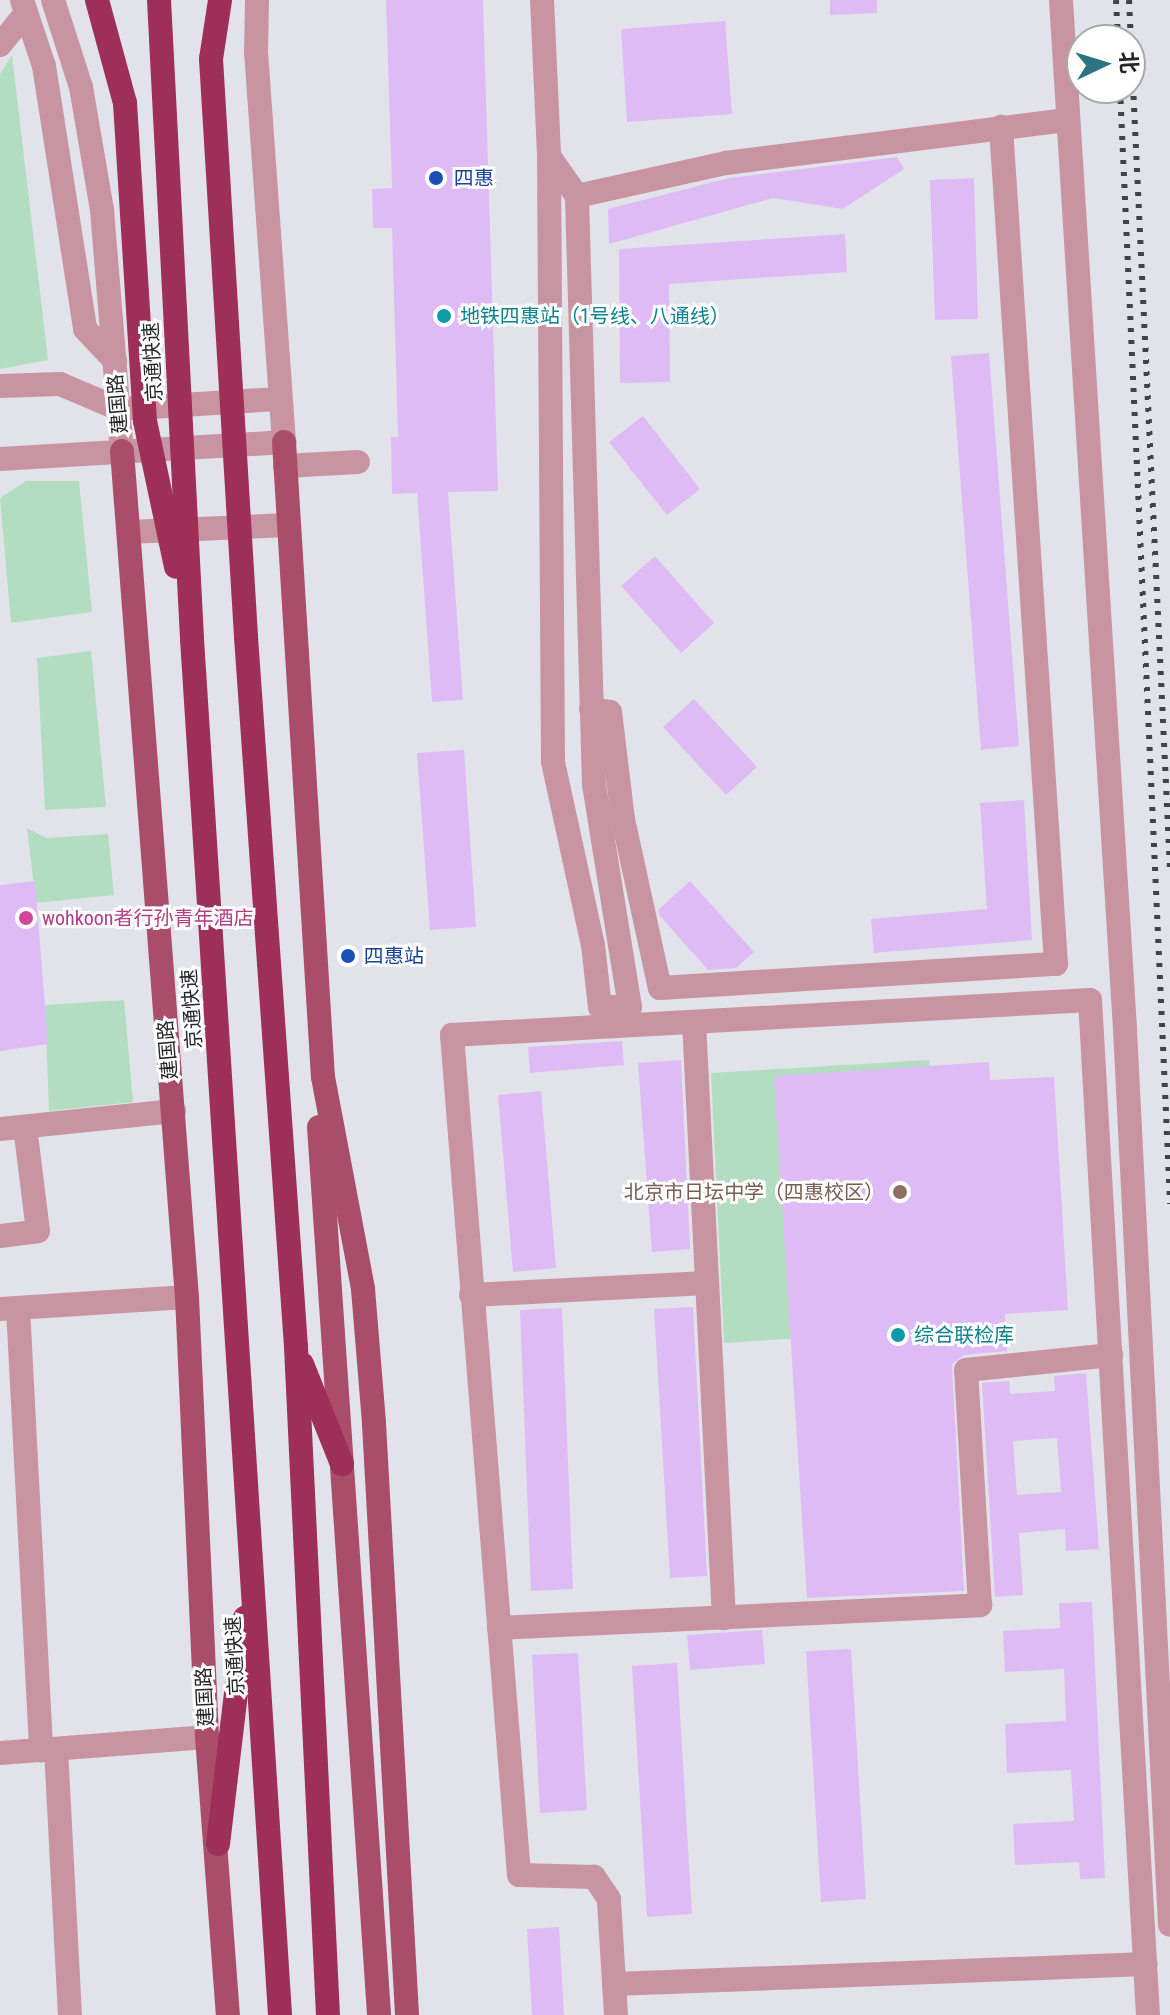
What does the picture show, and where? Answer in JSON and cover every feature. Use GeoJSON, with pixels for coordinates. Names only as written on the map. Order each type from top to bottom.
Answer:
{"type":"FeatureCollection","features":[{"type":"Feature","properties":{"kind":"highway"},"geometry":{"type":"LineString","coordinates":[[97,0],[125,103]]}},
{"type":"Feature","properties":{"kind":"highway"},"geometry":{"type":"LineString","coordinates":[[113,0],[125,103],[145,421],[192,639]]}},
{"type":"Feature","properties":{"kind":"highway","name":"京通快速"},"geometry":{"type":"LineString","coordinates":[[159,0],[192,639],[253,1548],[280,2015]]}},
{"type":"Feature","properties":{"kind":"highway"},"geometry":{"type":"LineString","coordinates":[[207,0],[246,637],[296,1347],[328,2015]]}},
{"type":"Feature","properties":{"kind":"highway"},"geometry":{"type":"LineString","coordinates":[[211,59],[220,0]]}},
{"type":"Feature","properties":{"kind":"highway"},"geometry":{"type":"LineString","coordinates":[[296,1347],[342,1464]]}},
{"type":"Feature","properties":{"kind":"highway"},"geometry":{"type":"LineString","coordinates":[[218,1844],[253,1548]]}},
{"type":"Feature","properties":{"kind":"main road"},"geometry":{"type":"LineString","coordinates":[[284,442],[323,1077],[363,1289],[407,2015]]}},
{"type":"Feature","properties":{"kind":"main road","name":"建国路"},"geometry":{"type":"LineString","coordinates":[[122,451],[187,1297],[207,1737],[218,1844],[228,2015]]}},
{"type":"Feature","properties":{"kind":"main road"},"geometry":{"type":"LineString","coordinates":[[323,1077],[319,1127],[379,2015]]}},
{"type":"Feature","properties":{"kind":"street"},"geometry":{"type":"LineString","coordinates":[[0,459],[284,442],[256,53],[257,0]]}},
{"type":"Feature","properties":{"kind":"street"},"geometry":{"type":"LineString","coordinates":[[542,0],[549,156],[553,762],[593,945],[600,1007],[630,1007],[594,784],[577,196],[549,156]]}},
{"type":"Feature","properties":{"kind":"street"},"geometry":{"type":"LineString","coordinates":[[1061,0],[1161,1566],[1170,1925]]}},
{"type":"Feature","properties":{"kind":"street"},"geometry":{"type":"LineString","coordinates":[[0,45],[24,6]]}},
{"type":"Feature","properties":{"kind":"street"},"geometry":{"type":"LineString","coordinates":[[24,6],[44,66],[85,329],[115,361]]}},
{"type":"Feature","properties":{"kind":"street","name":"建国路"},"geometry":{"type":"LineString","coordinates":[[57,10],[81,87],[102,210],[122,451]]}},
{"type":"Feature","properties":{"kind":"street"},"geometry":{"type":"LineString","coordinates":[[577,196],[726,163],[1067,120]]}},
{"type":"Feature","properties":{"kind":"street"},"geometry":{"type":"LineString","coordinates":[[591,709],[610,712],[623,819],[660,988],[1056,964],[1001,127]]}},
{"type":"Feature","properties":{"kind":"street"},"geometry":{"type":"LineString","coordinates":[[0,386],[60,384],[119,409],[280,399]]}},
{"type":"Feature","properties":{"kind":"street"},"geometry":{"type":"LineString","coordinates":[[285,466],[358,462]]}},
{"type":"Feature","properties":{"kind":"street"},"geometry":{"type":"LineString","coordinates":[[129,532],[288,525]]}},
{"type":"Feature","properties":{"kind":"street"},"geometry":{"type":"LineString","coordinates":[[616,2015],[609,1899],[594,1877],[519,1875],[452,1035],[1090,1000],[1148,2015]]}},
{"type":"Feature","properties":{"kind":"street"},"geometry":{"type":"LineString","coordinates":[[694,1022],[724,1618]]}},
{"type":"Feature","properties":{"kind":"street"},"geometry":{"type":"LineString","coordinates":[[0,1129],[174,1111]]}},
{"type":"Feature","properties":{"kind":"street"},"geometry":{"type":"LineString","coordinates":[[0,1236],[38,1231],[25,1127]]}},
{"type":"Feature","properties":{"kind":"street"},"geometry":{"type":"LineString","coordinates":[[471,1295],[707,1283]]}},
{"type":"Feature","properties":{"kind":"street"},"geometry":{"type":"LineString","coordinates":[[70,2015],[9,1309],[187,1297]]}},
{"type":"Feature","properties":{"kind":"street"},"geometry":{"type":"LineString","coordinates":[[499,1628],[980,1605],[966,1370],[1111,1355]]}},
{"type":"Feature","properties":{"kind":"street"},"geometry":{"type":"LineString","coordinates":[[0,1753],[207,1737]]}},
{"type":"Feature","properties":{"kind":"street"},"geometry":{"type":"LineString","coordinates":[[614,1984],[1146,1964]]}},
{"type":"Feature","properties":{"kind":"green space"},"geometry":{"type":"Polygon","coordinates":[[[12,55],[48,360],[0,369],[0,74],[12,55]]]}},
{"type":"Feature","properties":{"kind":"green space"},"geometry":{"type":"Polygon","coordinates":[[[26,481],[79,481],[92,612],[11,623],[0,498],[26,481]]]}},
{"type":"Feature","properties":{"kind":"green space"},"geometry":{"type":"Polygon","coordinates":[[[91,651],[106,807],[45,810],[37,658],[91,651]]]}},
{"type":"Feature","properties":{"kind":"green space"},"geometry":{"type":"Polygon","coordinates":[[[27,828],[46,838],[108,834],[114,895],[36,903],[27,828]]]}},
{"type":"Feature","properties":{"kind":"green space"},"geometry":{"type":"Polygon","coordinates":[[[124,1000],[133,1102],[49,1111],[45,1005],[124,1000]]]}},
{"type":"Feature","properties":{"kind":"green space"},"geometry":{"type":"Polygon","coordinates":[[[929,1060],[942,1329],[724,1343],[711,1073],[929,1060]]]}},
{"type":"Feature","properties":{"kind":"building","name":"地铁四惠站（1号线、八通线）"},"geometry":{"type":"Polygon","coordinates":[[[386,0],[483,0],[498,491],[448,492],[463,700],[432,702],[417,493],[392,494],[391,437],[398,437],[392,228],[373,228],[372,189],[392,188],[386,0]]]}},
{"type":"Feature","properties":{"kind":"building"},"geometry":{"type":"Polygon","coordinates":[[[830,0],[877,0],[877,13],[830,15],[830,0]]]}},
{"type":"Feature","properties":{"kind":"building"},"geometry":{"type":"Polygon","coordinates":[[[725,21],[732,114],[627,122],[621,29],[725,21]]]}},
{"type":"Feature","properties":{"kind":"building"},"geometry":{"type":"Polygon","coordinates":[[[897,157],[904,169],[843,209],[773,198],[609,244],[608,209],[729,178],[897,157]]]}},
{"type":"Feature","properties":{"kind":"building"},"geometry":{"type":"Polygon","coordinates":[[[974,178],[978,319],[935,320],[930,180],[974,178]]]}},
{"type":"Feature","properties":{"kind":"building"},"geometry":{"type":"Polygon","coordinates":[[[845,234],[847,272],[669,284],[670,382],[620,383],[619,249],[845,234]]]}},
{"type":"Feature","properties":{"kind":"building"},"geometry":{"type":"Polygon","coordinates":[[[989,353],[1019,746],[981,750],[951,356],[989,353]]]}},
{"type":"Feature","properties":{"kind":"building"},"geometry":{"type":"Polygon","coordinates":[[[643,416],[700,489],[667,515],[609,442],[643,416]]]}},
{"type":"Feature","properties":{"kind":"building"},"geometry":{"type":"Polygon","coordinates":[[[655,556],[714,623],[681,653],[621,586],[655,556]]]}},
{"type":"Feature","properties":{"kind":"building"},"geometry":{"type":"Polygon","coordinates":[[[694,699],[757,767],[726,795],[663,727],[694,699]]]}},
{"type":"Feature","properties":{"kind":"building"},"geometry":{"type":"Polygon","coordinates":[[[464,750],[476,927],[430,930],[417,753],[464,750]]]}},
{"type":"Feature","properties":{"kind":"building"},"geometry":{"type":"Polygon","coordinates":[[[1024,800],[1032,940],[874,953],[871,919],[987,909],[980,803],[1024,800]]]}},
{"type":"Feature","properties":{"kind":"building"},"geometry":{"type":"Polygon","coordinates":[[[35,881],[48,1044],[0,1051],[0,885],[35,881]]]}},
{"type":"Feature","properties":{"kind":"building"},"geometry":{"type":"Polygon","coordinates":[[[690,881],[754,952],[736,968],[708,970],[660,916],[658,910],[690,881]]]}},
{"type":"Feature","properties":{"kind":"building"},"geometry":{"type":"Polygon","coordinates":[[[622,1041],[624,1065],[530,1073],[528,1047],[622,1041]]]}},
{"type":"Feature","properties":{"kind":"building"},"geometry":{"type":"Polygon","coordinates":[[[681,1060],[690,1249],[652,1252],[638,1063],[681,1060]]]}},
{"type":"Feature","properties":{"kind":"building","name":"北京市日坛中学（四惠校区）"},"geometry":{"type":"Polygon","coordinates":[[[989,1062],[990,1080],[1054,1077],[1068,1310],[1005,1314],[1007,1351],[964,1355],[952,1364],[964,1591],[807,1598],[774,1076],[989,1062]]]}},
{"type":"Feature","properties":{"kind":"building"},"geometry":{"type":"Polygon","coordinates":[[[541,1091],[556,1268],[513,1272],[498,1095],[541,1091]]]}},
{"type":"Feature","properties":{"kind":"building"},"geometry":{"type":"Polygon","coordinates":[[[693,1307],[707,1576],[670,1578],[654,1309],[693,1307]]]}},
{"type":"Feature","properties":{"kind":"building"},"geometry":{"type":"Polygon","coordinates":[[[562,1308],[573,1589],[531,1591],[520,1310],[562,1308]]]}},
{"type":"Feature","properties":{"kind":"building"},"geometry":{"type":"Polygon","coordinates":[[[1086,1373],[1099,1549],[1066,1551],[1065,1529],[1019,1533],[1023,1595],[995,1597],[982,1383],[1009,1381],[1010,1394],[1055,1391],[1054,1376],[1086,1373]],[[1057,1438],[1013,1441],[1017,1495],[1061,1492],[1057,1438]]]}},
{"type":"Feature","properties":{"kind":"building"},"geometry":{"type":"Polygon","coordinates":[[[1092,1602],[1105,1878],[1080,1879],[1079,1862],[1015,1865],[1013,1824],[1074,1821],[1071,1770],[1007,1773],[1005,1724],[1066,1721],[1064,1669],[1005,1672],[1003,1631],[1060,1628],[1059,1603],[1092,1602]]]}},
{"type":"Feature","properties":{"kind":"building"},"geometry":{"type":"Polygon","coordinates":[[[762,1630],[765,1664],[690,1670],[687,1635],[762,1630]]]}},
{"type":"Feature","properties":{"kind":"building"},"geometry":{"type":"Polygon","coordinates":[[[851,1649],[866,1899],[821,1902],[806,1651],[851,1649]]]}},
{"type":"Feature","properties":{"kind":"building"},"geometry":{"type":"Polygon","coordinates":[[[578,1653],[587,1810],[540,1813],[532,1655],[578,1653]]]}},
{"type":"Feature","properties":{"kind":"building"},"geometry":{"type":"Polygon","coordinates":[[[677,1663],[692,1914],[647,1917],[632,1666],[677,1663]]]}},
{"type":"Feature","properties":{"kind":"building"},"geometry":{"type":"Polygon","coordinates":[[[559,1927],[564,2015],[532,2015],[527,1929],[559,1927]]]}},
{"type":"Feature","properties":{"kind":"railway"},"geometry":{"type":"LineString","coordinates":[[1116,0],[1117,24]]}},
{"type":"Feature","properties":{"kind":"railway"},"geometry":{"type":"LineString","coordinates":[[1129,0],[1170,869]]}},
{"type":"Feature","properties":{"kind":"railway"},"geometry":{"type":"LineString","coordinates":[[1121,104],[1170,1204]]}},
{"type":"Feature","properties":{"kind":"place","name":"四惠"},"geometry":{"type":"Point","coordinates":[436,178]}},
{"type":"Feature","properties":{"kind":"place","name":"地铁四惠站（1号线、八通线）"},"geometry":{"type":"Point","coordinates":[444,316]}},
{"type":"Feature","properties":{"kind":"place","name":"wohkoon者行孙青年酒店"},"geometry":{"type":"Point","coordinates":[26,918]}},
{"type":"Feature","properties":{"kind":"place","name":"四惠站"},"geometry":{"type":"Point","coordinates":[348,956]}},
{"type":"Feature","properties":{"kind":"place","name":"北京市日坛中学（四惠校区）"},"geometry":{"type":"Point","coordinates":[900,1192]}},
{"type":"Feature","properties":{"kind":"place","name":"综合联检库"},"geometry":{"type":"Point","coordinates":[898,1335]}}]}
